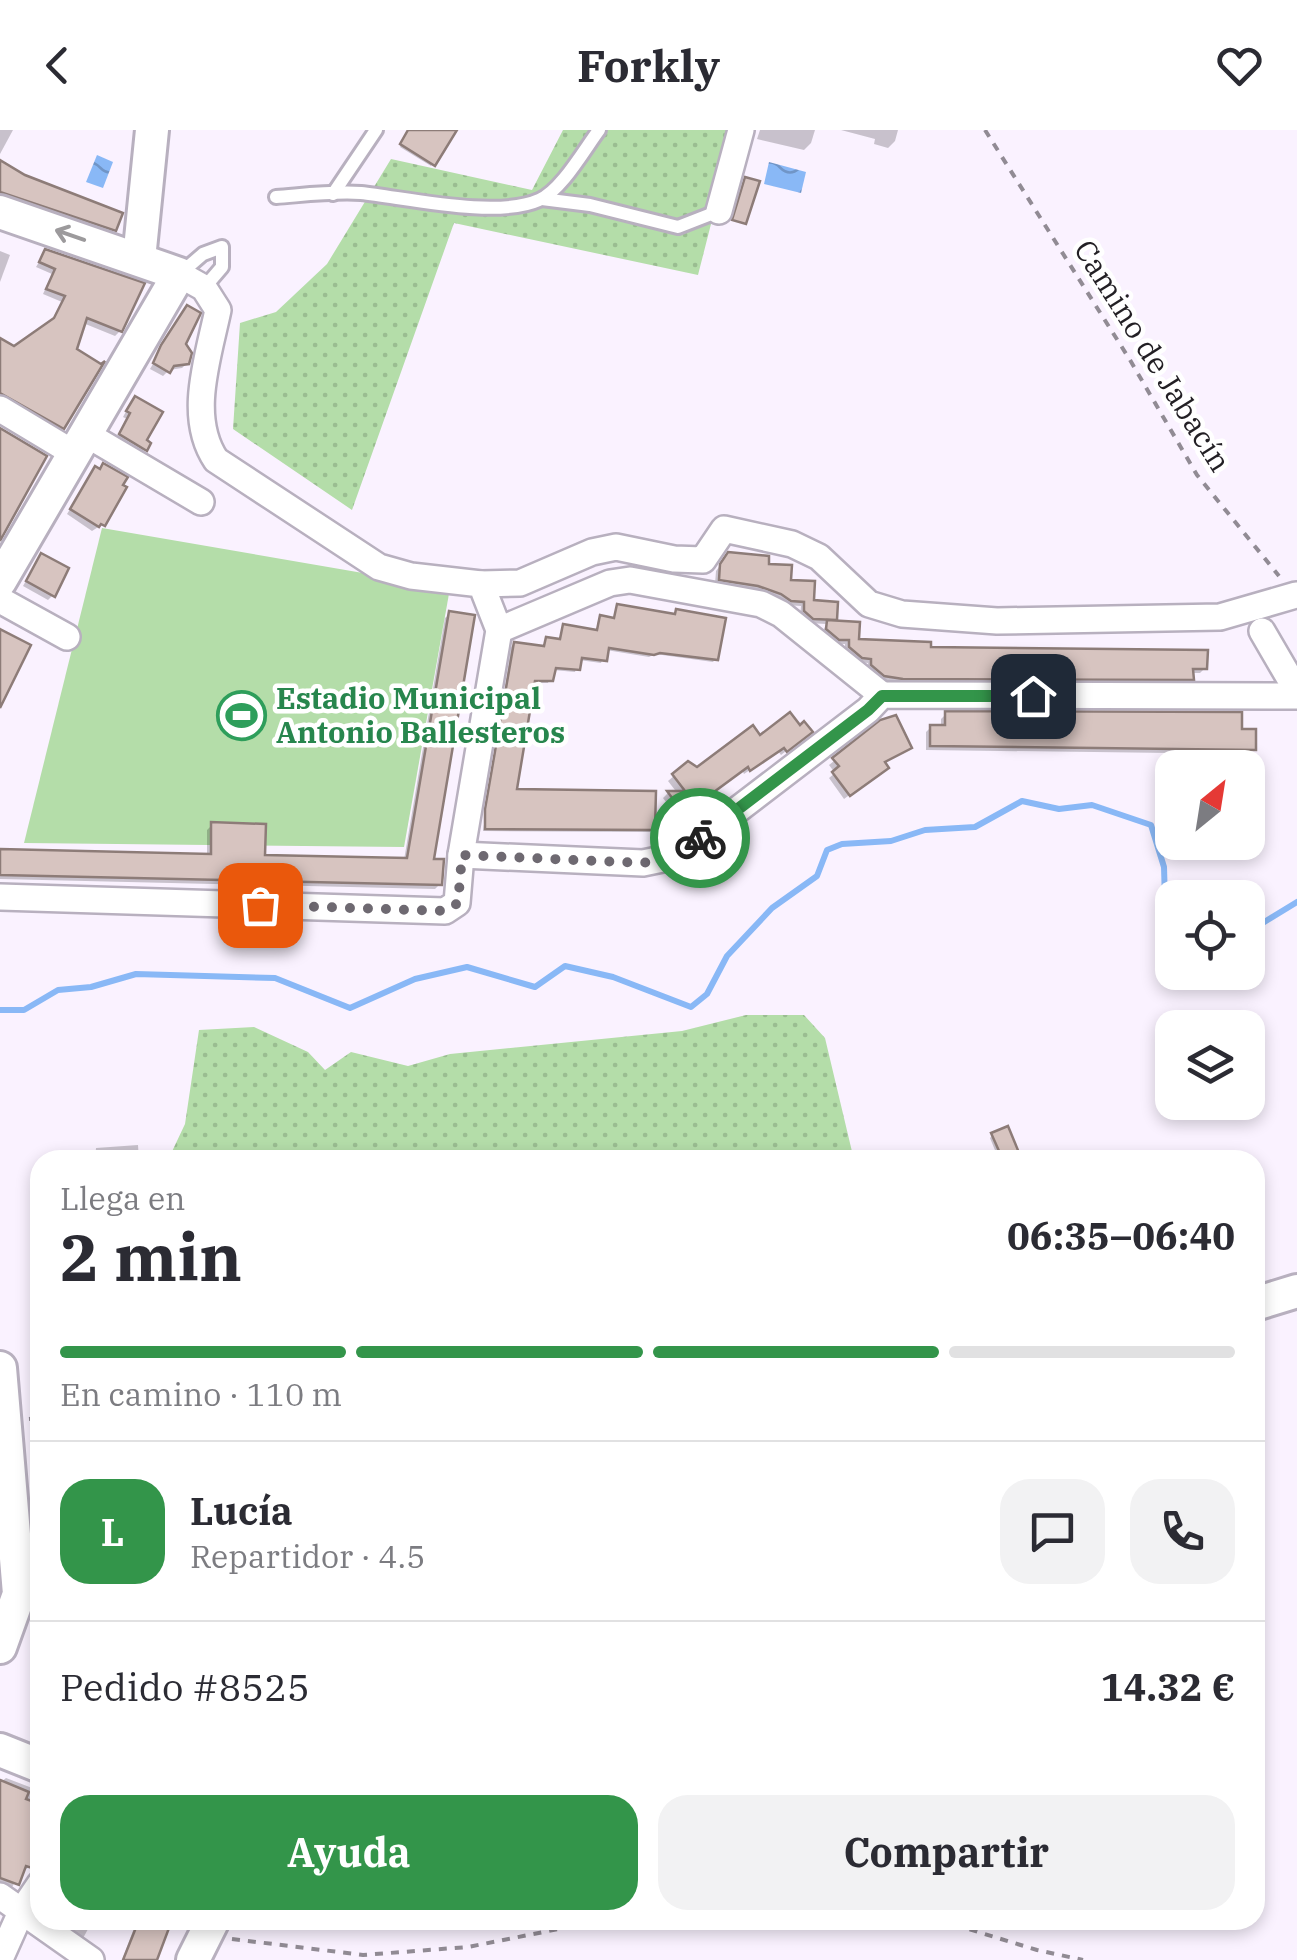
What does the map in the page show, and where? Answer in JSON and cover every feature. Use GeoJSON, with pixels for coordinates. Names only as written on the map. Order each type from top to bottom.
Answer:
{"type":"FeatureCollection","features":[{"type":"Feature","properties":{"kind":"street"},"geometry":{"type":"LineString","coordinates":[[139,259],[152,130]]}},
{"type":"Feature","properties":{"kind":"street"},"geometry":{"type":"LineString","coordinates":[[719,211],[741,130]]}},
{"type":"Feature","properties":{"kind":"street"},"geometry":{"type":"LineString","coordinates":[[0,212],[192,281],[218,310],[201,416],[204,443],[216,460],[379,567],[410,576],[482,584],[520,583],[592,552],[616,547],[674,559],[703,560],[724,529],[792,544],[819,557],[869,604],[902,614],[997,621],[1220,617],[1296,595]]}},
{"type":"Feature","properties":{"kind":"street"},"geometry":{"type":"LineString","coordinates":[[0,581],[80,444],[192,281]]}},
{"type":"Feature","properties":{"kind":"street"},"geometry":{"type":"LineString","coordinates":[[0,409],[202,502]]}},
{"type":"Feature","properties":{"kind":"street"},"geometry":{"type":"LineString","coordinates":[[499,630],[610,583],[630,580],[762,604],[780,614],[882,696],[1297,694],[1262,631]]}},
{"type":"Feature","properties":{"kind":"street"},"geometry":{"type":"LineString","coordinates":[[0,898],[445,911],[458,903],[462,855],[499,630],[482,584]]}},
{"type":"Feature","properties":{"kind":"street"},"geometry":{"type":"LineString","coordinates":[[0,600],[66,637]]}},
{"type":"Feature","properties":{"kind":"street"},"geometry":{"type":"LineString","coordinates":[[462,855],[643,863],[677,856],[882,696]]}},
{"type":"Feature","properties":{"kind":"street"},"geometry":{"type":"LineString","coordinates":[[1265,1301],[1297,1291]]}},
{"type":"Feature","properties":{"kind":"street"},"geometry":{"type":"LineString","coordinates":[[0,1368],[10,1592],[0,1647]]}},
{"type":"Feature","properties":{"kind":"street"},"geometry":{"type":"LineString","coordinates":[[0,1750],[30,1762]]}},
{"type":"Feature","properties":{"kind":"street"},"geometry":{"type":"LineString","coordinates":[[0,1896],[30,1918]]}},
{"type":"Feature","properties":{"kind":"street"},"geometry":{"type":"LineString","coordinates":[[0,1959],[30,1899]]}},
{"type":"Feature","properties":{"kind":"street"},"geometry":{"type":"LineString","coordinates":[[47,1930],[90,1960]]}},
{"type":"Feature","properties":{"kind":"lane"},"geometry":{"type":"LineString","coordinates":[[333,194],[376,130]]}},
{"type":"Feature","properties":{"kind":"lane"},"geometry":{"type":"LineString","coordinates":[[542,200],[568,173],[598,130]]}},
{"type":"Feature","properties":{"kind":"lane"},"geometry":{"type":"LineString","coordinates":[[276,197],[356,193],[470,206],[518,206],[542,200],[590,206],[678,226],[719,211]]}},
{"type":"Feature","properties":{"kind":"path","name":"Camino de Jabacín"},"geometry":{"type":"LineString","coordinates":[[985,130],[1130,360],[1197,476],[1296,595]]}},
{"type":"Feature","properties":{"kind":"path"},"geometry":{"type":"LineString","coordinates":[[205,1937],[363,1955],[468,1947],[554,1930]]}},
{"type":"Feature","properties":{"kind":"path"},"geometry":{"type":"LineString","coordinates":[[972,1930],[1083,1960]]}},
{"type":"Feature","properties":{"kind":"green space"},"geometry":{"type":"Polygon","coordinates":[[[563,130],[735,130],[698,275],[454,223],[352,510],[233,429],[240,323],[276,312],[327,264],[391,159],[532,190],[563,130]]]}},
{"type":"Feature","properties":{"kind":"green space","name":"Estadio Municipal Antonio Ballesteros"},"geometry":{"type":"Polygon","coordinates":[[[102,528],[450,588],[404,847],[24,843],[102,528]]]}},
{"type":"Feature","properties":{"kind":"green space"},"geometry":{"type":"Polygon","coordinates":[[[746,1015],[804,1015],[825,1038],[852,1150],[173,1150],[185,1124],[199,1030],[254,1027],[308,1052],[325,1070],[351,1052],[408,1066],[450,1054],[682,1031],[746,1015]]]}},
{"type":"Feature","properties":{"kind":"water"},"geometry":{"type":"Polygon","coordinates":[[[97,155],[113,162],[103,188],[86,182],[97,155]]]}},
{"type":"Feature","properties":{"kind":"water"},"geometry":{"type":"Polygon","coordinates":[[[769,162],[806,172],[801,193],[764,184],[769,162]]]}},
{"type":"Feature","properties":{"kind":"building"},"geometry":{"type":"Polygon","coordinates":[[[408,130],[457,130],[435,166],[400,144],[408,130]]]}},
{"type":"Feature","properties":{"kind":"building"},"geometry":{"type":"Polygon","coordinates":[[[0,160],[25,175],[123,213],[116,231],[0,192],[0,160]]]}},
{"type":"Feature","properties":{"kind":"building"},"geometry":{"type":"Polygon","coordinates":[[[745,177],[760,181],[746,224],[732,220],[745,177]]]}},
{"type":"Feature","properties":{"kind":"building"},"geometry":{"type":"Polygon","coordinates":[[[45,249],[145,283],[122,332],[87,318],[77,349],[101,364],[105,361],[64,429],[0,393],[0,338],[14,346],[54,318],[65,296],[46,289],[55,269],[39,262],[45,249]]]}},
{"type":"Feature","properties":{"kind":"building"},"geometry":{"type":"Polygon","coordinates":[[[187,305],[201,313],[186,344],[192,353],[189,364],[174,366],[170,373],[153,363],[187,305]]]}},
{"type":"Feature","properties":{"kind":"building"},"geometry":{"type":"Polygon","coordinates":[[[135,396],[163,412],[147,440],[151,443],[147,451],[119,434],[135,396]]]}},
{"type":"Feature","properties":{"kind":"building"},"geometry":{"type":"Polygon","coordinates":[[[0,428],[47,456],[0,541],[0,428]]]}},
{"type":"Feature","properties":{"kind":"building"},"geometry":{"type":"Polygon","coordinates":[[[103,463],[128,477],[123,485],[127,487],[105,526],[99,527],[70,509],[95,466],[100,469],[103,463]]]}},
{"type":"Feature","properties":{"kind":"building"},"geometry":{"type":"Polygon","coordinates":[[[728,552],[769,556],[769,564],[792,565],[791,580],[815,581],[814,600],[838,602],[837,620],[813,619],[804,611],[804,602],[791,601],[758,586],[719,580],[720,564],[728,552]]]}},
{"type":"Feature","properties":{"kind":"building"},"geometry":{"type":"Polygon","coordinates":[[[41,553],[69,568],[55,597],[26,581],[41,553]]]}},
{"type":"Feature","properties":{"kind":"building"},"geometry":{"type":"Polygon","coordinates":[[[617,604],[726,618],[718,660],[609,648],[607,661],[582,658],[580,670],[556,668],[553,681],[535,681],[517,789],[656,791],[655,830],[485,829],[485,809],[514,642],[544,646],[546,637],[560,639],[563,624],[597,630],[600,615],[614,618],[617,604]]]}},
{"type":"Feature","properties":{"kind":"building"},"geometry":{"type":"Polygon","coordinates":[[[449,611],[475,615],[434,859],[444,859],[442,885],[0,875],[0,849],[211,854],[211,822],[266,824],[265,855],[407,858],[449,611]]]}},
{"type":"Feature","properties":{"kind":"building"},"geometry":{"type":"Polygon","coordinates":[[[827,620],[860,622],[859,639],[931,642],[931,647],[1208,650],[1207,669],[1193,669],[1194,680],[903,679],[884,676],[871,665],[871,659],[862,658],[849,647],[849,640],[839,640],[826,629],[827,620]]]}},
{"type":"Feature","properties":{"kind":"building"},"geometry":{"type":"Polygon","coordinates":[[[0,629],[31,645],[0,708],[0,629]]]}},
{"type":"Feature","properties":{"kind":"building"},"geometry":{"type":"Polygon","coordinates":[[[945,711],[1242,712],[1242,729],[1256,729],[1256,750],[930,746],[930,725],[945,725],[945,711]]]}},
{"type":"Feature","properties":{"kind":"building"},"geometry":{"type":"Polygon","coordinates":[[[790,712],[800,725],[804,721],[813,732],[787,752],[784,748],[750,771],[748,767],[684,814],[667,791],[685,791],[672,774],[688,761],[697,767],[753,725],[760,735],[790,712]]]}},
{"type":"Feature","properties":{"kind":"building"},"geometry":{"type":"Polygon","coordinates":[[[896,715],[912,748],[885,762],[889,768],[850,796],[832,772],[839,766],[832,758],[880,720],[896,715]]]}},
{"type":"Feature","properties":{"kind":"building"},"geometry":{"type":"Polygon","coordinates":[[[1008,1126],[1018,1150],[999,1150],[991,1133],[1008,1126]]]}},
{"type":"Feature","properties":{"kind":"building"},"geometry":{"type":"Polygon","coordinates":[[[0,1780],[29,1792],[26,1799],[30,1800],[30,1867],[26,1866],[19,1885],[0,1878],[0,1780]]]}},
{"type":"Feature","properties":{"kind":"building"},"geometry":{"type":"Polygon","coordinates":[[[135,1930],[168,1930],[157,1960],[123,1960],[135,1930]]]}},
{"type":"Feature","properties":{"kind":"waterway"},"geometry":{"type":"LineString","coordinates":[[0,1010],[24,1010],[58,990],[91,987],[136,974],[275,978],[350,1008],[415,979],[467,967],[535,987],[565,966],[613,977],[691,1007],[707,994],[727,956],[772,908],[817,876],[827,850],[842,844],[891,841],[925,830],[975,827],[1022,801],[1059,809],[1092,805],[1151,825],[1164,880]]}},
{"type":"Feature","properties":{"kind":"waterway"},"geometry":{"type":"LineString","coordinates":[[1265,922],[1297,902]]}},
{"type":"Feature","properties":{"kind":"way so far"},"geometry":{"type":"LineString","coordinates":[[260,905],[445,911],[458,903],[462,855],[643,863],[677,856],[700,838]]}},
{"type":"Feature","properties":{"kind":"place","name":"Estadio Municipal Antonio Ballesteros"},"geometry":{"type":"Point","coordinates":[241,716]}},
{"type":"Feature","properties":{"kind":"route"},"geometry":{"type":"LineString","coordinates":[[700,838],[882,696],[1033,696]]}}]}
